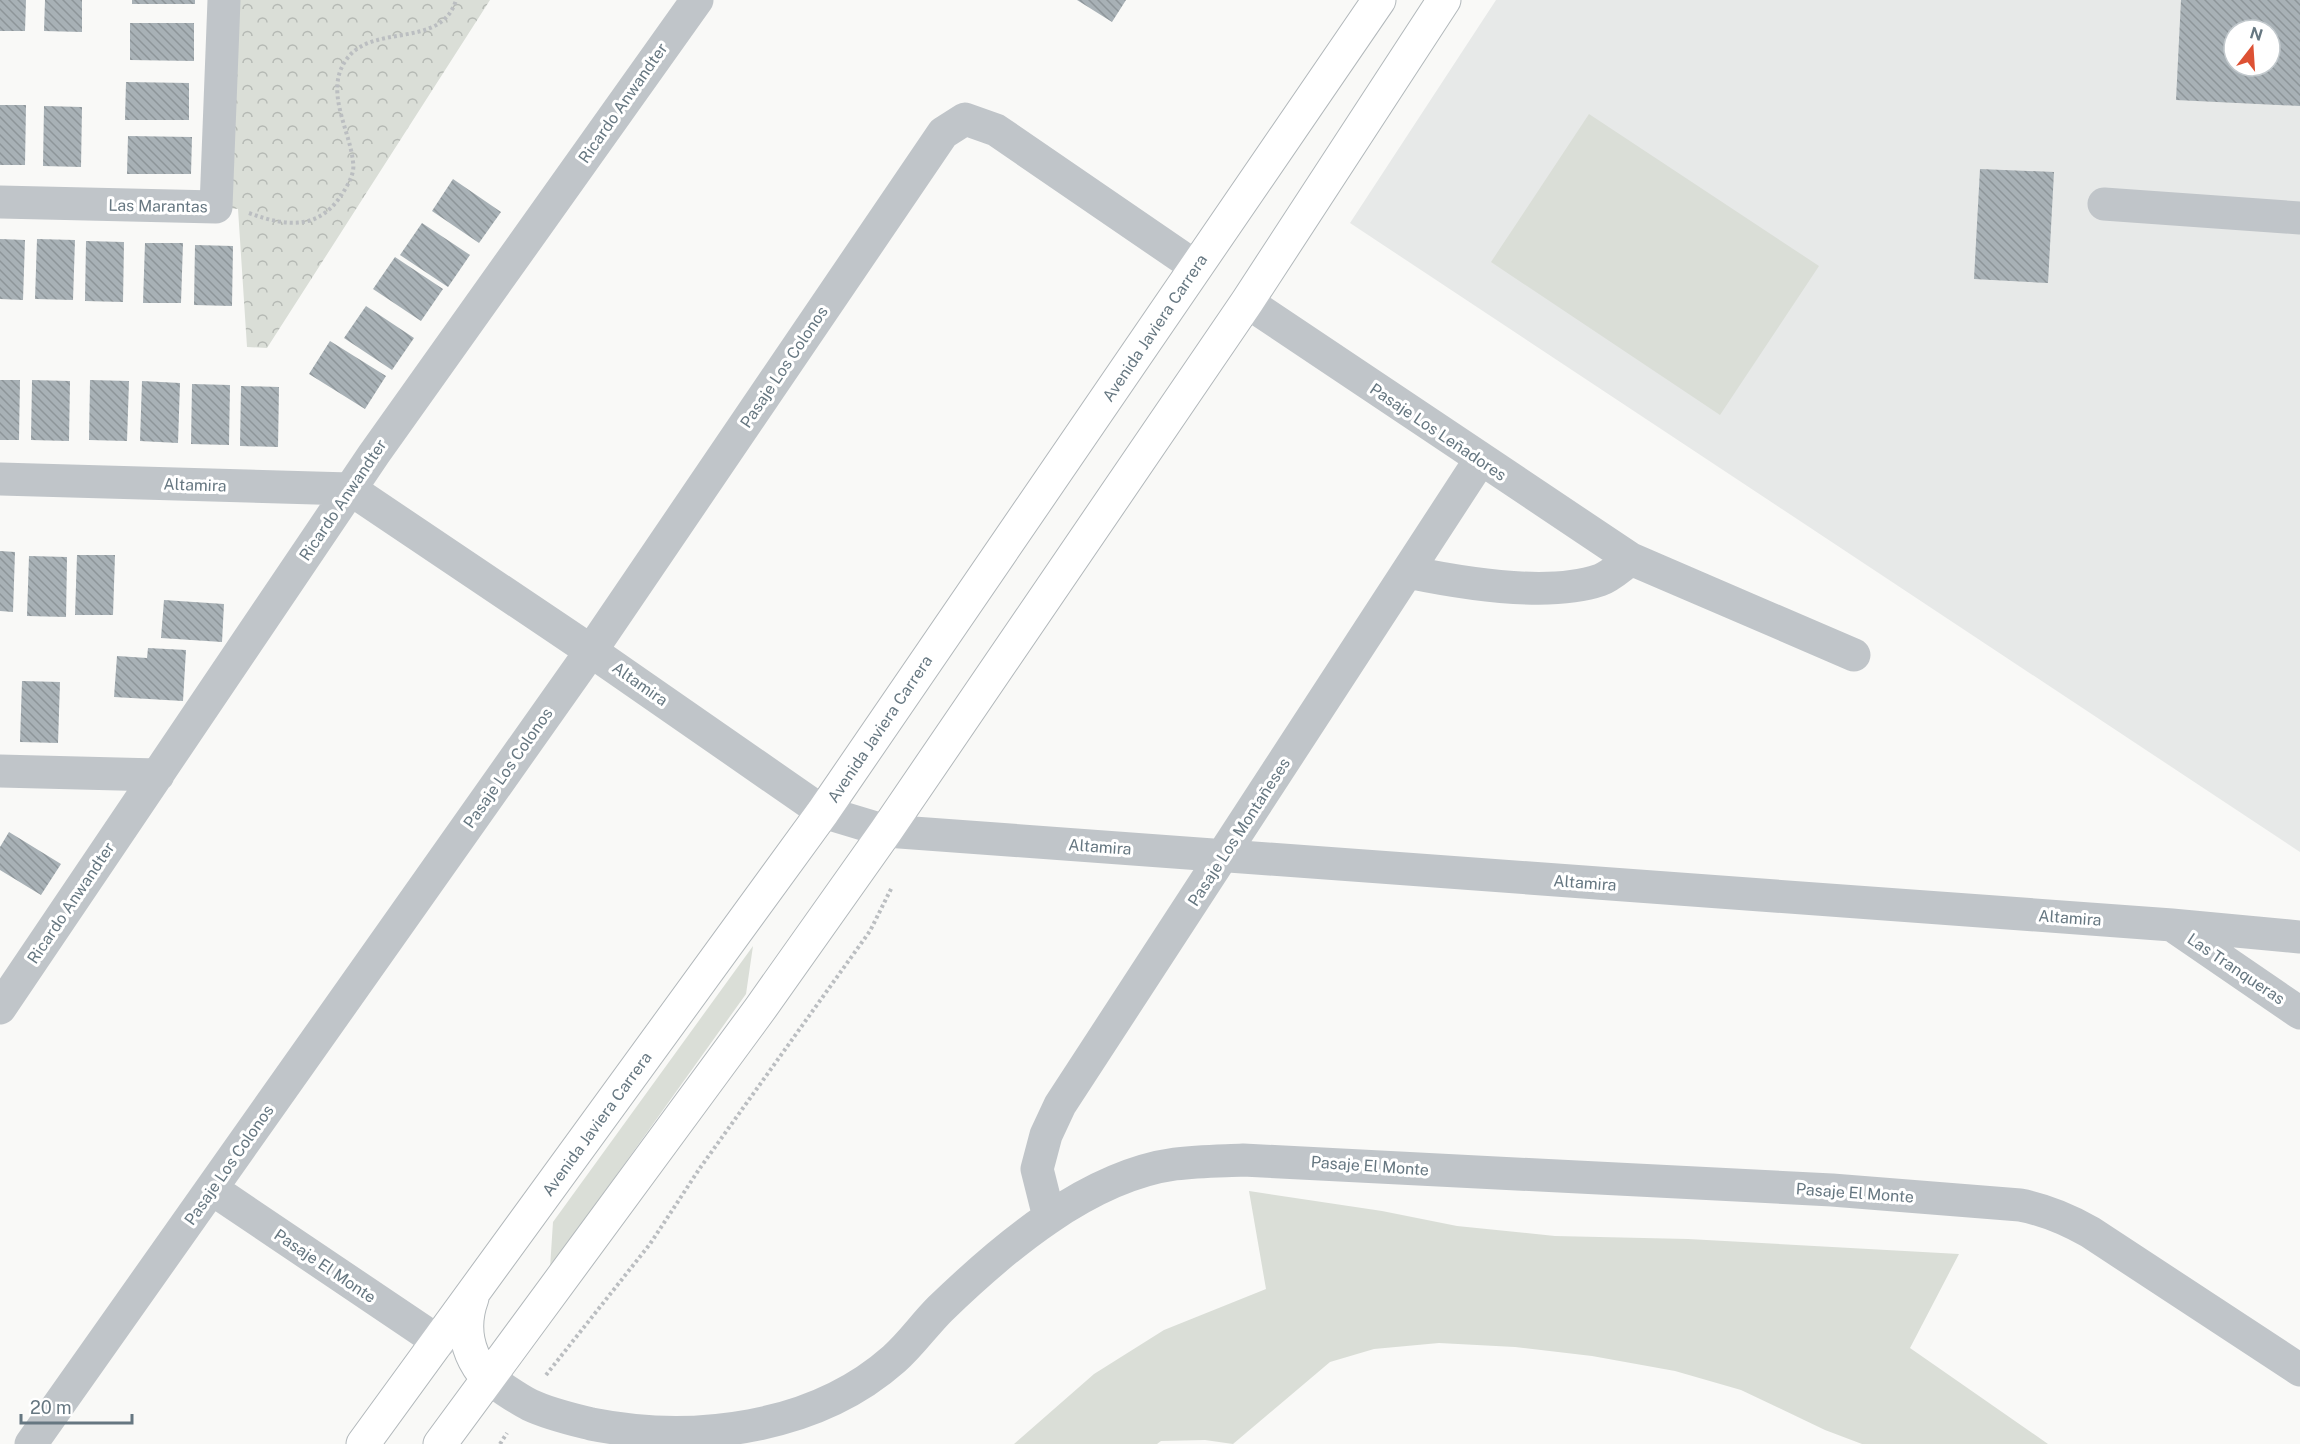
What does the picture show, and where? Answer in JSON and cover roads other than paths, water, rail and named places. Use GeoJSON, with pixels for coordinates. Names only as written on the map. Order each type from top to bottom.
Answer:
{"type":"FeatureCollection","features":[{"type":"Feature","properties":{"kind":"main road","name":"Avenida Javiera Carrera"},"geometry":{"type":"LineString","coordinates":[[363,1444],[823,812],[1379,0]]}},
{"type":"Feature","properties":{"kind":"main road"},"geometry":{"type":"LineString","coordinates":[[440,1444],[753,1019],[886,831],[1247,302],[1444,0]]}},
{"type":"Feature","properties":{"kind":"main road"},"geometry":{"type":"LineString","coordinates":[[474,1294],[467,1313],[466,1332],[470,1352],[488,1379]]}},
{"type":"Feature","properties":{"kind":"street","name":"Las Marantas"},"geometry":{"type":"LineString","coordinates":[[0,202],[216,207],[224,0]]}},
{"type":"Feature","properties":{"kind":"street","name":"Ricardo Anwandter"},"geometry":{"type":"LineString","coordinates":[[0,1008],[350,489],[697,0]]}},
{"type":"Feature","properties":{"kind":"street","name":"Pasaje Los Colonos"},"geometry":{"type":"LineString","coordinates":[[31,1444],[591,651],[943,134],[965,119],[996,130],[1196,267]]}},
{"type":"Feature","properties":{"kind":"street"},"geometry":{"type":"LineString","coordinates":[[2104,204],[2300,218]]}},
{"type":"Feature","properties":{"kind":"street","name":"Pasaje Los Leñadores"},"geometry":{"type":"LineString","coordinates":[[1247,302],[1631,559],[1854,655]]}},
{"type":"Feature","properties":{"kind":"street","name":"Pasaje Los Montañeses"},"geometry":{"type":"LineString","coordinates":[[1049,1216],[1037,1169],[1046,1135],[1060,1105],[1480,460]]}},
{"type":"Feature","properties":{"kind":"street","name":"Altamira"},"geometry":{"type":"LineString","coordinates":[[0,479],[350,489],[591,651],[823,812],[886,831],[2172,926],[2300,938]]}},
{"type":"Feature","properties":{"kind":"street"},"geometry":{"type":"LineString","coordinates":[[1408,572],[1448,580],[1505,586],[1570,586],[1602,579],[1631,559]]}},
{"type":"Feature","properties":{"kind":"street"},"geometry":{"type":"LineString","coordinates":[[0,771],[158,775]]}},
{"type":"Feature","properties":{"kind":"street","name":"Las Tranqueras"},"geometry":{"type":"LineString","coordinates":[[2172,926],[2300,1013]]}},
{"type":"Feature","properties":{"kind":"street","name":"Pasaje El Monte"},"geometry":{"type":"LineString","coordinates":[[488,1379],[531,1406],[612,1429],[656,1433],[699,1433],[741,1429],[783,1419],[859,1384],[894,1359],[974,1277],[1049,1216],[1078,1200],[1141,1173],[1173,1164],[1243,1160],[1832,1190],[2020,1205],[2068,1219],[2300,1370]]}},
{"type":"Feature","properties":{"kind":"street","name":"Pasaje El Monte"},"geometry":{"type":"LineString","coordinates":[[212,1189],[439,1342]]}}]}
